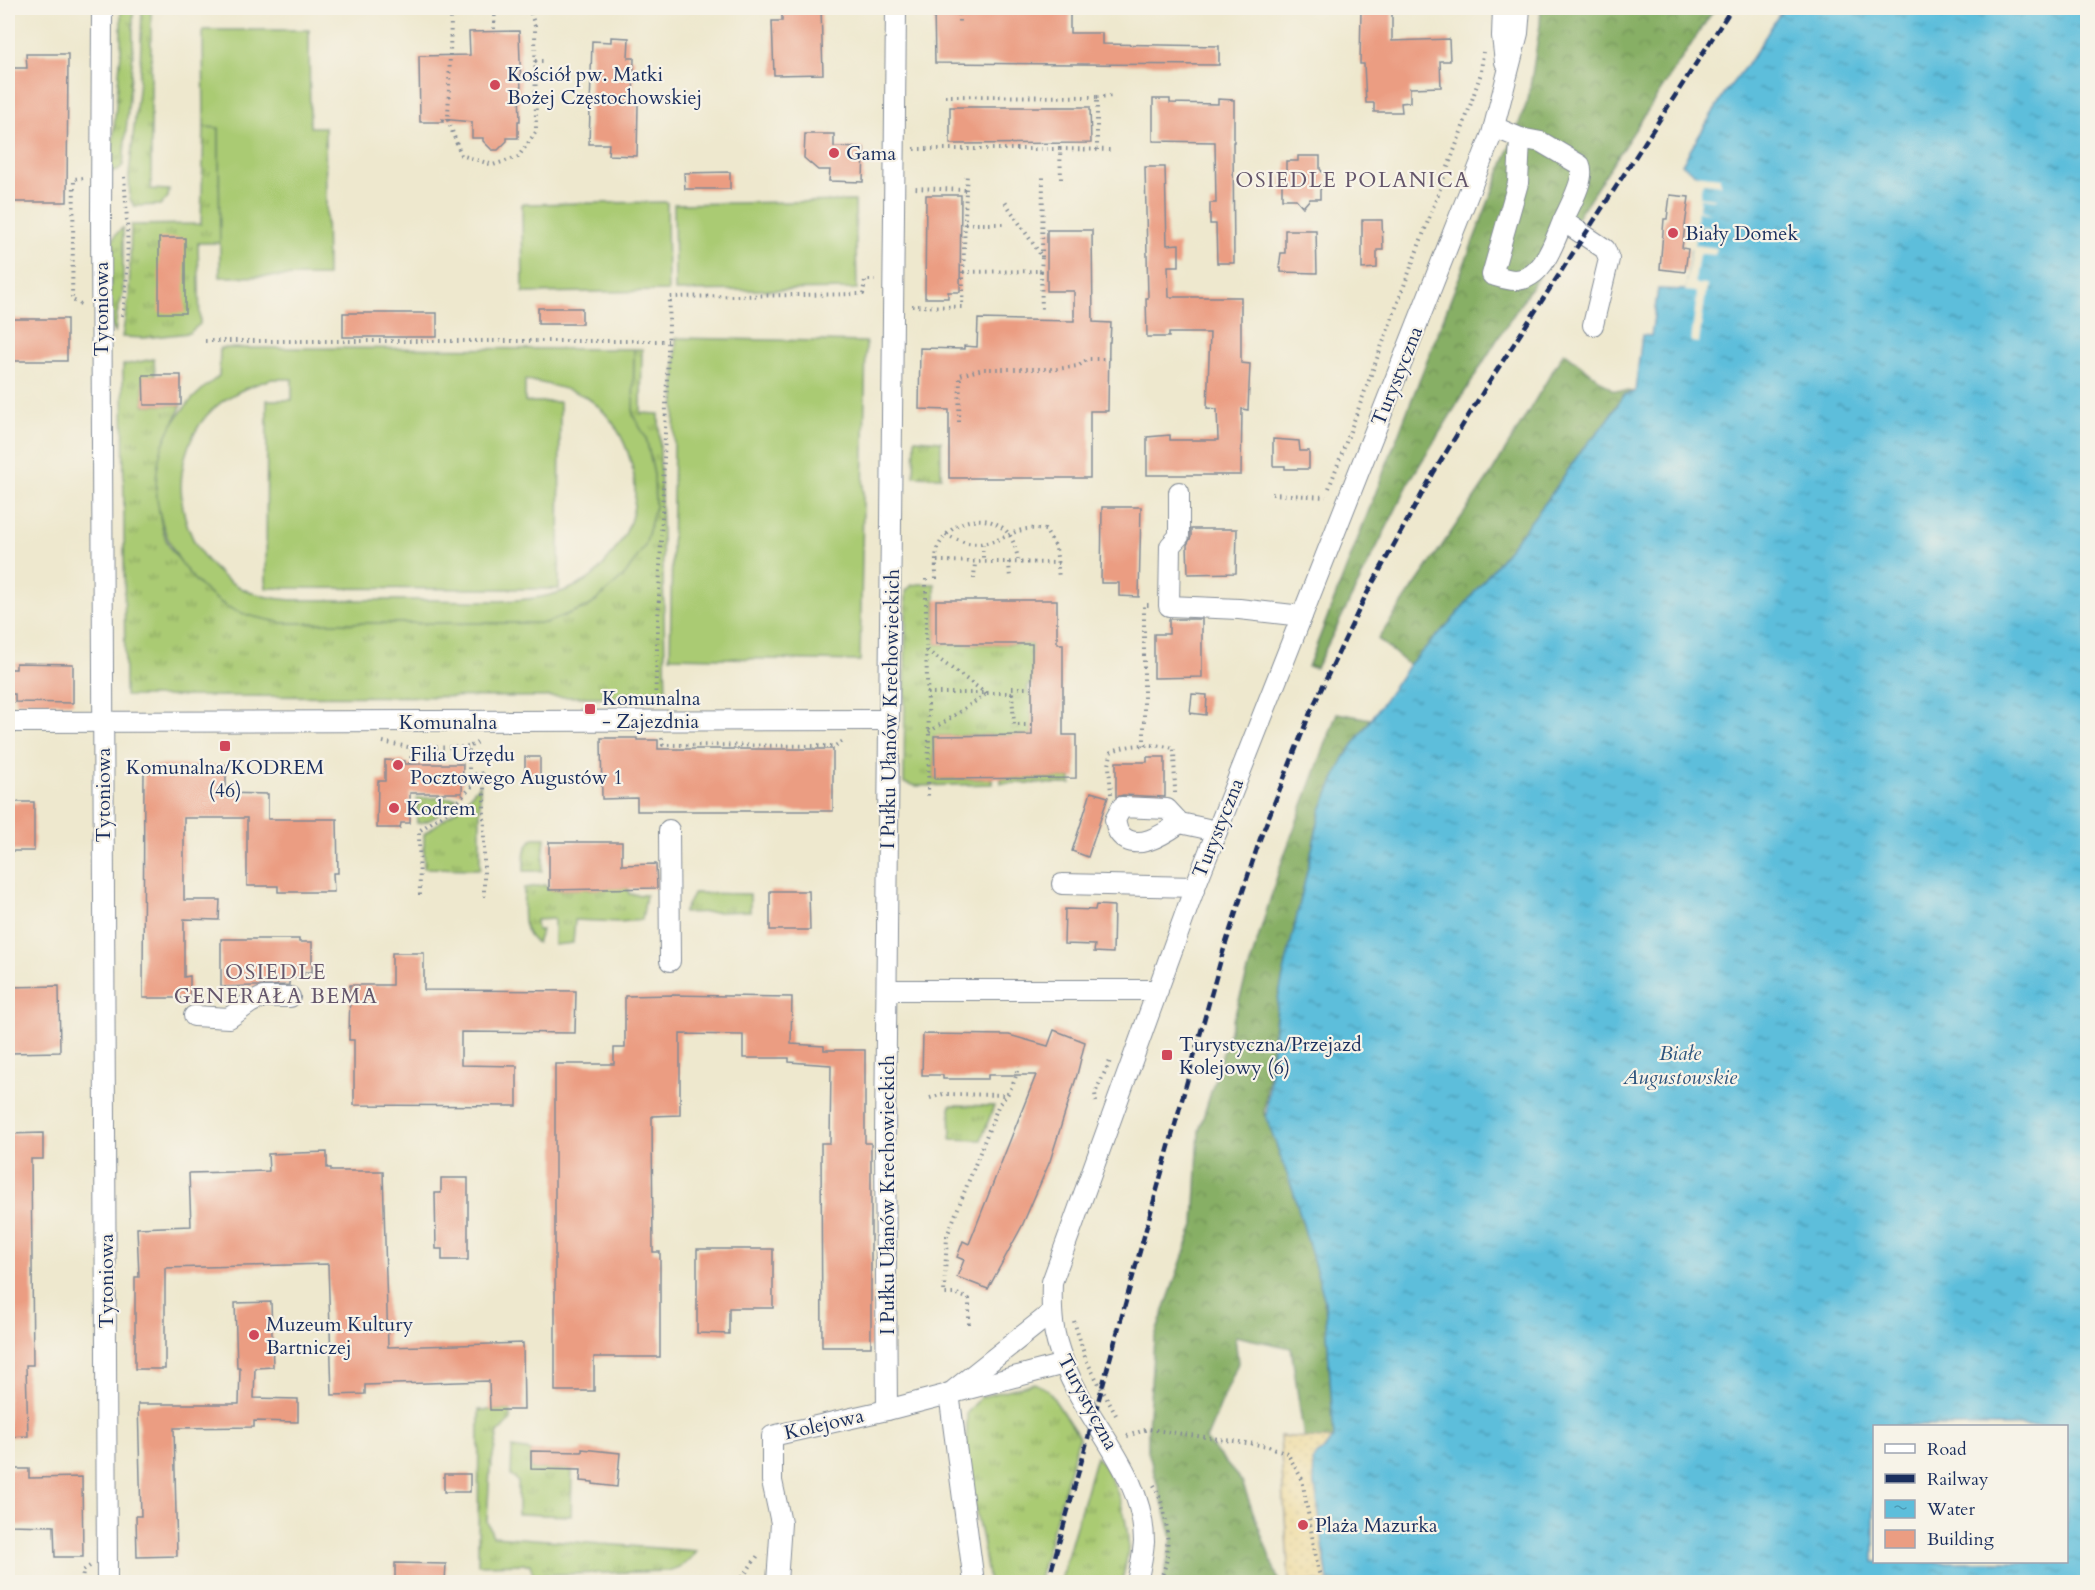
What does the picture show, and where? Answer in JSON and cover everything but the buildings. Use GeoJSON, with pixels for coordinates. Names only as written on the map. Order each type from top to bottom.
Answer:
{"type":"FeatureCollection","features":[{"type":"Feature","properties":{"kind":"street","name":"Tytoniowa"},"geometry":{"type":"LineString","coordinates":[[102,8],[107,1582]]}},
{"type":"Feature","properties":{"kind":"street","name":"I Pułku Ułanów Krechowieckich"},"geometry":{"type":"LineString","coordinates":[[887,1410],[885,1128],[896,8]]}},
{"type":"Feature","properties":{"kind":"street","name":"Turystyczna"},"geometry":{"type":"LineString","coordinates":[[1503,8],[1502,36],[1507,76]]}},
{"type":"Feature","properties":{"kind":"street","name":"Turystyczna"},"geometry":{"type":"LineString","coordinates":[[1137,1582],[1144,1542],[1136,1492],[1064,1365],[1051,1313],[1052,1282],[1195,888],[1494,128],[1518,33],[1520,8]]}},
{"type":"Feature","properties":{"kind":"street"},"geometry":{"type":"LineString","coordinates":[[1494,128],[1520,138],[1541,142],[1580,165],[1582,170],[1581,179],[1547,256],[1531,276],[1514,280],[1492,275],[1518,183],[1520,138]]}},
{"type":"Feature","properties":{"kind":"street"},"geometry":{"type":"LineString","coordinates":[[1563,221],[1608,253],[1609,259],[1593,325]]}},
{"type":"Feature","properties":{"kind":"street"},"geometry":{"type":"LineString","coordinates":[[1179,492],[1179,536],[1170,546],[1169,606],[1239,609],[1302,616]]}},
{"type":"Feature","properties":{"kind":"street","name":"Komunalna"},"geometry":{"type":"LineString","coordinates":[[8,722],[890,720]]}},
{"type":"Feature","properties":{"kind":"street"},"geometry":{"type":"LineString","coordinates":[[1179,823],[1160,837],[1148,841],[1130,842],[1119,833],[1115,820],[1122,807],[1167,809],[1179,823],[1217,831]]}},
{"type":"Feature","properties":{"kind":"street"},"geometry":{"type":"LineString","coordinates":[[669,830],[670,961]]}},
{"type":"Feature","properties":{"kind":"street"},"geometry":{"type":"LineString","coordinates":[[1062,884],[1195,888]]}},
{"type":"Feature","properties":{"kind":"street"},"geometry":{"type":"LineString","coordinates":[[887,990],[1158,990]]}},
{"type":"Feature","properties":{"kind":"street"},"geometry":{"type":"LineString","coordinates":[[194,1016],[229,1018],[263,997],[290,998]]}},
{"type":"Feature","properties":{"kind":"street","name":"Kolejowa"},"geometry":{"type":"LineString","coordinates":[[949,1393],[1051,1313]]}},
{"type":"Feature","properties":{"kind":"street","name":"Kolejowa"},"geometry":{"type":"LineString","coordinates":[[777,1582],[781,1523],[771,1481],[772,1436],[887,1410],[1064,1365]]}},
{"type":"Feature","properties":{"kind":"street"},"geometry":{"type":"LineString","coordinates":[[949,1393],[974,1582]]}},
{"type":"Feature","properties":{"kind":"path"},"geometry":{"type":"LineString","coordinates":[[458,8],[452,19],[448,120],[461,155],[494,165],[518,157],[536,132],[535,27],[529,8]]}},
{"type":"Feature","properties":{"kind":"path"},"geometry":{"type":"LineString","coordinates":[[494,28],[495,8]]}},
{"type":"Feature","properties":{"kind":"path"},"geometry":{"type":"LineString","coordinates":[[959,8],[959,26]]}},
{"type":"Feature","properties":{"kind":"path"},"geometry":{"type":"LineString","coordinates":[[1322,507],[1467,114],[1481,73],[1483,51]]}},
{"type":"Feature","properties":{"kind":"path"},"geometry":{"type":"LineString","coordinates":[[535,61],[546,61]]}},
{"type":"Feature","properties":{"kind":"path"},"geometry":{"type":"LineString","coordinates":[[945,96],[1113,96]]}},
{"type":"Feature","properties":{"kind":"path"},"geometry":{"type":"LineString","coordinates":[[1097,150],[1098,97]]}},
{"type":"Feature","properties":{"kind":"path"},"geometry":{"type":"LineString","coordinates":[[914,148],[1113,150]]}},
{"type":"Feature","properties":{"kind":"path"},"geometry":{"type":"LineString","coordinates":[[1060,149],[1061,179]]}},
{"type":"Feature","properties":{"kind":"path"},"geometry":{"type":"LineString","coordinates":[[912,306],[962,308],[967,174]]}},
{"type":"Feature","properties":{"kind":"path"},"geometry":{"type":"LineString","coordinates":[[121,322],[128,287],[124,177]]}},
{"type":"Feature","properties":{"kind":"path"},"geometry":{"type":"LineString","coordinates":[[1042,177],[1042,311]]}},
{"type":"Feature","properties":{"kind":"path"},"geometry":{"type":"LineString","coordinates":[[913,188],[966,190]]}},
{"type":"Feature","properties":{"kind":"path"},"geometry":{"type":"LineString","coordinates":[[1004,199],[1042,257]]}},
{"type":"Feature","properties":{"kind":"path"},"geometry":{"type":"LineString","coordinates":[[965,225],[1004,224]]}},
{"type":"Feature","properties":{"kind":"path"},"geometry":{"type":"LineString","coordinates":[[655,697],[670,297],[863,294],[865,280],[876,282],[877,268]]}},
{"type":"Feature","properties":{"kind":"path"},"geometry":{"type":"LineString","coordinates":[[963,272],[1041,271]]}},
{"type":"Feature","properties":{"kind":"path"},"geometry":{"type":"LineString","coordinates":[[205,341],[668,341]]}},
{"type":"Feature","properties":{"kind":"path"},"geometry":{"type":"LineString","coordinates":[[959,423],[960,375],[983,369],[1057,369],[1078,366],[1088,359],[1113,359]]}},
{"type":"Feature","properties":{"kind":"path"},"geometry":{"type":"LineString","coordinates":[[1272,494],[1326,497]]}},
{"type":"Feature","properties":{"kind":"path"},"geometry":{"type":"LineString","coordinates":[[936,579],[937,548],[949,530],[967,520],[979,519],[1005,529],[1015,545],[1018,562]]}},
{"type":"Feature","properties":{"kind":"path"},"geometry":{"type":"LineString","coordinates":[[946,534],[958,541],[983,544],[1018,530],[1029,528],[1045,530],[1056,547],[1059,579]]}},
{"type":"Feature","properties":{"kind":"path"},"geometry":{"type":"LineString","coordinates":[[983,544],[983,562]]}},
{"type":"Feature","properties":{"kind":"path"},"geometry":{"type":"LineString","coordinates":[[937,561],[1059,563]]}},
{"type":"Feature","properties":{"kind":"path"},"geometry":{"type":"LineString","coordinates":[[974,579],[975,562]]}},
{"type":"Feature","properties":{"kind":"path"},"geometry":{"type":"LineString","coordinates":[[1010,562],[1010,579]]}},
{"type":"Feature","properties":{"kind":"path"},"geometry":{"type":"LineString","coordinates":[[926,579],[928,798]]}},
{"type":"Feature","properties":{"kind":"path"},"geometry":{"type":"LineString","coordinates":[[1144,746],[1144,605],[1169,606]]}},
{"type":"Feature","properties":{"kind":"path"},"geometry":{"type":"LineString","coordinates":[[926,650],[987,694]]}},
{"type":"Feature","properties":{"kind":"path"},"geometry":{"type":"LineString","coordinates":[[1028,688],[1012,688],[1014,725],[1032,725]]}},
{"type":"Feature","properties":{"kind":"path"},"geometry":{"type":"LineString","coordinates":[[927,693],[1012,693]]}},
{"type":"Feature","properties":{"kind":"path"},"geometry":{"type":"LineString","coordinates":[[929,733],[987,694]]}},
{"type":"Feature","properties":{"kind":"path"},"geometry":{"type":"LineString","coordinates":[[647,705],[655,705]]}},
{"type":"Feature","properties":{"kind":"path"},"geometry":{"type":"LineString","coordinates":[[661,733],[663,745],[835,746],[851,736]]}},
{"type":"Feature","properties":{"kind":"path"},"geometry":{"type":"LineString","coordinates":[[1122,807],[1113,804],[1109,766],[1111,752],[1122,747],[1174,748],[1175,797],[1179,823]]}},
{"type":"Feature","properties":{"kind":"path"},"geometry":{"type":"LineString","coordinates":[[410,764],[412,748]]}},
{"type":"Feature","properties":{"kind":"path"},"geometry":{"type":"LineString","coordinates":[[463,776],[483,773]]}},
{"type":"Feature","properties":{"kind":"path"},"geometry":{"type":"LineString","coordinates":[[420,895],[419,831],[451,809],[483,773]]}},
{"type":"Feature","properties":{"kind":"path"},"geometry":{"type":"LineString","coordinates":[[483,773],[484,897]]}},
{"type":"Feature","properties":{"kind":"path"},"geometry":{"type":"LineString","coordinates":[[1113,1054],[1095,1094],[1096,1102],[1115,1110]]}},
{"type":"Feature","properties":{"kind":"path"},"geometry":{"type":"LineString","coordinates":[[969,1324],[969,1299],[957,1294],[944,1294],[946,1236],[999,1104],[1015,1083],[1018,1066]]}},
{"type":"Feature","properties":{"kind":"path"},"geometry":{"type":"LineString","coordinates":[[930,1098],[943,1094],[1008,1095]]}},
{"type":"Feature","properties":{"kind":"path"},"geometry":{"type":"LineString","coordinates":[[1074,1319],[1086,1360]]}},
{"type":"Feature","properties":{"kind":"path"},"geometry":{"type":"LineString","coordinates":[[1127,1436],[1148,1429],[1268,1446],[1287,1453],[1302,1479],[1322,1582]]}},
{"type":"Feature","properties":{"kind":"green space"},"geometry":{"type":"Polygon","coordinates":[[[121,8],[133,8],[133,53],[123,165],[118,171],[110,171],[121,52],[121,8]]]}},
{"type":"Feature","properties":{"kind":"green space"},"geometry":{"type":"Polygon","coordinates":[[[142,8],[151,8],[151,189],[169,190],[168,197],[161,205],[134,206],[130,199],[129,176],[140,70],[142,8]]]}},
{"type":"Feature","properties":{"kind":"green space"},"geometry":{"type":"Polygon","coordinates":[[[1541,8],[1715,8],[1500,335],[1412,477],[1316,668],[1308,667],[1528,100],[1541,8]]]}},
{"type":"Feature","properties":{"kind":"green space"},"geometry":{"type":"Polygon","coordinates":[[[203,30],[309,30],[310,127],[325,127],[327,276],[220,277],[219,128],[204,127],[203,30]]]}},
{"type":"Feature","properties":{"kind":"green space"},"geometry":{"type":"Polygon","coordinates":[[[204,127],[219,127],[220,243],[198,243],[200,324],[189,333],[144,338],[122,337],[129,296],[131,225],[201,224],[204,127]]]}},
{"type":"Feature","properties":{"kind":"green space"},"geometry":{"type":"Polygon","coordinates":[[[855,201],[857,289],[675,291],[674,204],[855,201]]]}},
{"type":"Feature","properties":{"kind":"green space"},"geometry":{"type":"Polygon","coordinates":[[[667,202],[668,291],[523,293],[522,204],[667,202]]]}},
{"type":"Feature","properties":{"kind":"green space"},"geometry":{"type":"Polygon","coordinates":[[[123,228],[123,294],[117,314],[115,334],[110,321],[111,244],[116,234],[123,228]]]}},
{"type":"Feature","properties":{"kind":"green space"},"geometry":{"type":"Polygon","coordinates":[[[676,338],[866,342],[860,661],[670,657],[676,338]]]}},
{"type":"Feature","properties":{"kind":"green space"},"geometry":{"type":"Polygon","coordinates":[[[220,348],[634,349],[633,415],[646,438],[654,475],[655,507],[645,546],[625,575],[591,605],[545,623],[284,623],[240,612],[226,606],[205,590],[187,571],[173,549],[162,524],[157,498],[157,472],[162,447],[174,422],[194,397],[219,376],[220,348]],[[272,379],[252,386],[223,401],[200,424],[189,446],[183,469],[181,493],[185,516],[193,539],[205,559],[222,576],[243,589],[267,597],[291,600],[508,601],[546,596],[564,591],[589,579],[619,545],[630,522],[634,505],[633,470],[621,436],[611,421],[586,397],[525,380],[525,402],[560,402],[559,589],[266,588],[267,400],[292,400],[292,379],[272,379]]]}},
{"type":"Feature","properties":{"kind":"green space"},"geometry":{"type":"Polygon","coordinates":[[[634,349],[642,349],[641,413],[659,414],[666,697],[125,696],[123,365],[154,359],[155,375],[143,376],[144,405],[181,405],[164,442],[159,473],[158,503],[163,532],[175,555],[228,607],[545,623],[591,605],[645,546],[655,507],[654,475],[646,438],[633,416],[634,349]]]}},
{"type":"Feature","properties":{"kind":"green space"},"geometry":{"type":"Polygon","coordinates":[[[1564,352],[1613,390],[1635,392],[1623,395],[1608,420],[1581,451],[1546,502],[1454,618],[1409,665],[1378,639],[1491,474],[1564,352]]]}},
{"type":"Feature","properties":{"kind":"green space"},"geometry":{"type":"Polygon","coordinates":[[[915,439],[941,441],[941,477],[914,476],[915,439]]]}},
{"type":"Feature","properties":{"kind":"green space"},"geometry":{"type":"Polygon","coordinates":[[[935,584],[936,644],[1032,644],[1032,684],[1028,685],[1028,694],[1032,694],[1032,735],[934,736],[935,779],[992,779],[992,784],[916,786],[904,783],[906,591],[912,585],[935,584]]]}},
{"type":"Feature","properties":{"kind":"green space"},"geometry":{"type":"Polygon","coordinates":[[[1337,713],[1371,719],[1344,758],[1321,810],[1278,999],[1264,1112],[1293,1190],[1325,1301],[1334,1440],[1304,1438],[1291,1348],[1235,1336],[1238,1363],[1206,1440],[1242,1482],[1279,1582],[1163,1582],[1172,1538],[1148,1451],[1154,1339],[1194,1225],[1199,1131],[1280,867],[1337,713]]]}},
{"type":"Feature","properties":{"kind":"green space"},"geometry":{"type":"Polygon","coordinates":[[[1001,778],[1071,778],[1071,784],[1001,783],[1001,778]]]}},
{"type":"Feature","properties":{"kind":"green space"},"geometry":{"type":"Polygon","coordinates":[[[480,784],[480,869],[424,868],[424,834],[459,808],[480,784]]]}},
{"type":"Feature","properties":{"kind":"green space"},"geometry":{"type":"Polygon","coordinates":[[[417,798],[457,798],[433,818],[417,823],[417,798]]]}},
{"type":"Feature","properties":{"kind":"green space"},"geometry":{"type":"Polygon","coordinates":[[[534,838],[545,838],[542,871],[524,871],[526,849],[534,838]]]}},
{"type":"Feature","properties":{"kind":"green space"},"geometry":{"type":"Polygon","coordinates":[[[545,885],[549,890],[628,888],[629,894],[646,895],[642,920],[619,922],[575,920],[573,943],[554,945],[554,919],[536,920],[537,930],[542,930],[537,943],[531,939],[525,926],[524,888],[545,885]]]}},
{"type":"Feature","properties":{"kind":"green space"},"geometry":{"type":"Polygon","coordinates":[[[694,893],[750,894],[750,911],[683,913],[694,893]]]}},
{"type":"Feature","properties":{"kind":"green space"},"geometry":{"type":"Polygon","coordinates":[[[950,1105],[994,1106],[981,1140],[951,1139],[950,1105]]]}},
{"type":"Feature","properties":{"kind":"green space"},"geometry":{"type":"Polygon","coordinates":[[[1034,1383],[1048,1390],[1079,1437],[1038,1582],[989,1582],[966,1466],[967,1413],[981,1397],[1034,1383]]]}},
{"type":"Feature","properties":{"kind":"green space"},"geometry":{"type":"Polygon","coordinates":[[[479,1410],[510,1410],[511,1420],[498,1433],[490,1470],[487,1521],[493,1536],[696,1551],[684,1564],[668,1571],[533,1575],[530,1564],[478,1565],[479,1410]]]}},
{"type":"Feature","properties":{"kind":"green space"},"geometry":{"type":"Polygon","coordinates":[[[512,1448],[531,1451],[531,1469],[572,1470],[571,1516],[518,1514],[518,1482],[511,1476],[512,1448]]]}},
{"type":"Feature","properties":{"kind":"green space"},"geometry":{"type":"Polygon","coordinates":[[[1096,1456],[1110,1476],[1124,1512],[1128,1549],[1122,1582],[1060,1582],[1096,1456]]]}},
{"type":"Feature","properties":{"kind":"sand","name":"Plaża Mazurka"},"geometry":{"type":"Polygon","coordinates":[[[1280,1436],[1334,1440],[1312,1461],[1328,1582],[1289,1582],[1280,1436]]]}},
{"type":"Feature","properties":{"kind":"water","name":"Białe Augustowskie"},"geometry":{"type":"Polygon","coordinates":[[[1783,8],[2087,8],[2087,1582],[1328,1582],[1312,1461],[1334,1439],[1325,1301],[1293,1190],[1266,1117],[1278,999],[1321,810],[1344,758],[1409,665],[1454,618],[1546,502],[1624,395],[1635,392],[1642,335],[1651,336],[1658,289],[1686,290],[1700,175],[1682,164],[1724,94],[1752,58],[1783,8]]]}},
{"type":"Feature","properties":{"kind":"pier"},"geometry":{"type":"Polygon","coordinates":[[[1695,174],[1720,177],[1720,185],[1704,183],[1702,185],[1700,196],[1714,198],[1714,200],[1700,198],[1699,209],[1712,213],[1698,211],[1696,225],[1710,227],[1710,229],[1697,227],[1696,245],[1717,248],[1715,255],[1699,255],[1695,281],[1697,284],[1707,285],[1699,343],[1691,342],[1697,294],[1685,291],[1691,249],[1688,249],[1697,177],[1695,174]]]}},
{"type":"Feature","properties":{"kind":"railway"},"geometry":{"type":"LineString","coordinates":[[1048,1582],[1223,952],[1260,839],[1310,713],[1364,599],[1434,472],[1486,387],[1732,8]]}},
{"type":"Feature","properties":{"kind":"place","name":"Kościół pw. Matki Bożej Częstochowskiej"},"geometry":{"type":"Point","coordinates":[495,85]}},
{"type":"Feature","properties":{"kind":"place","name":"Gama"},"geometry":{"type":"Point","coordinates":[834,153]}},
{"type":"Feature","properties":{"kind":"place","name":"Biały Domek"},"geometry":{"type":"Point","coordinates":[1673,233]}},
{"type":"Feature","properties":{"kind":"place","name":"Komunalna - Zajezdnia"},"geometry":{"type":"Point","coordinates":[590,709]}},
{"type":"Feature","properties":{"kind":"place","name":"Komunalna/KODREM (46)"},"geometry":{"type":"Point","coordinates":[225,746]}},
{"type":"Feature","properties":{"kind":"place","name":"Filia Urzędu Pocztowego Augustów 1"},"geometry":{"type":"Point","coordinates":[398,765]}},
{"type":"Feature","properties":{"kind":"place","name":"Kodrem"},"geometry":{"type":"Point","coordinates":[394,808]}},
{"type":"Feature","properties":{"kind":"place","name":"Turystyczna/Przejazd Kolejowy (6)"},"geometry":{"type":"Point","coordinates":[1167,1055]}},
{"type":"Feature","properties":{"kind":"place","name":"Muzeum Kultury Bartniczej"},"geometry":{"type":"Point","coordinates":[254,1335]}},
{"type":"Feature","properties":{"kind":"place","name":"Plaża Mazurka"},"geometry":{"type":"Point","coordinates":[1303,1525]}},
{"type":"Feature","properties":{"kind":"district","name":"OSIEDLE POLANICA"},"geometry":{"type":"Point","coordinates":[1353,180]}},
{"type":"Feature","properties":{"kind":"district","name":"OSIEDLE GENERAŁA BEMA"},"geometry":{"type":"Point","coordinates":[276,984]}}]}
